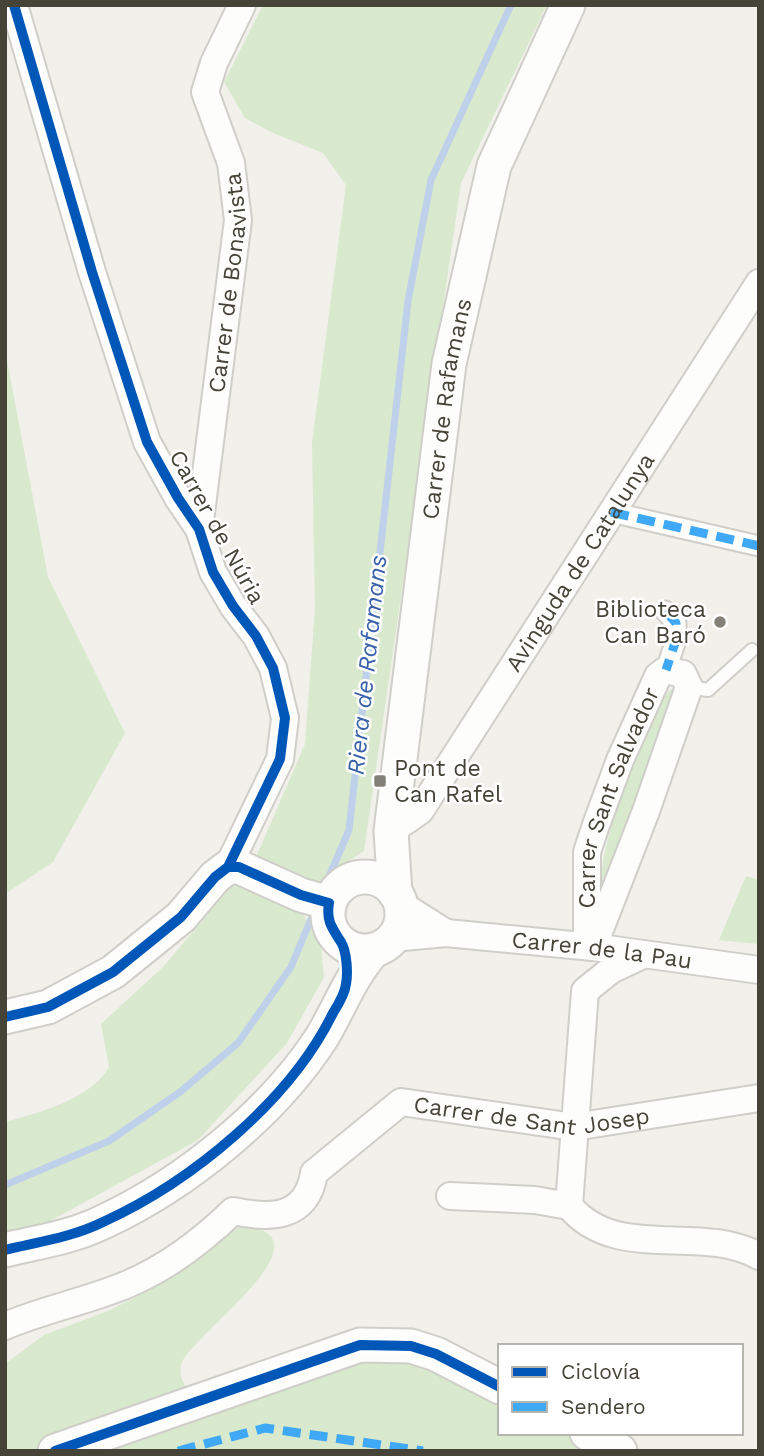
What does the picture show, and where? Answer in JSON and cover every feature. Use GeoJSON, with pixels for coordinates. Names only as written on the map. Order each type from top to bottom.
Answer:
{"type":"FeatureCollection","features":[{"type":"Feature","properties":{"kind":"street","name":"Carrer de Núria"},"geometry":{"type":"LineString","coordinates":[[14,5],[92,272],[146,442],[178,498],[200,529],[213,572],[233,606],[256,636],[273,668],[285,718],[280,759],[244,871]]}},
{"type":"Feature","properties":{"kind":"street","name":"Carrer de Bonavista"},"geometry":{"type":"LineString","coordinates":[[200,529],[238,220],[231,163],[205,92],[214,63],[242,5]]}},
{"type":"Feature","properties":{"kind":"street","name":"Carrer de Rafamans"},"geometry":{"type":"LineString","coordinates":[[384,944],[400,922],[391,831],[449,364],[494,166],[568,5]]}},
{"type":"Feature","properties":{"kind":"street","name":"Avinguda de Catalunya"},"geometry":{"type":"LineString","coordinates":[[391,831],[420,811],[759,283]]}},
{"type":"Feature","properties":{"kind":"street"},"geometry":{"type":"LineString","coordinates":[[611,512],[759,546]]}},
{"type":"Feature","properties":{"kind":"street"},"geometry":{"type":"LineString","coordinates":[[665,611],[676,623],[676,640],[666,670]]}},
{"type":"Feature","properties":{"kind":"street","name":"Carrer Sant Salvador"},"geometry":{"type":"LineString","coordinates":[[666,670],[683,674],[689,687],[615,895],[590,947],[587,852],[620,760],[653,687],[666,670]]}},
{"type":"Feature","properties":{"kind":"street","name":"Carrer de Rafamans"},"geometry":{"type":"LineString","coordinates":[[343,907],[391,831]]}},
{"type":"Feature","properties":{"kind":"street"},"geometry":{"type":"LineString","coordinates":[[5,1017],[48,1007],[113,972],[173,925],[215,877],[244,871],[300,895],[343,907],[382,881],[397,898]]}},
{"type":"Feature","properties":{"kind":"street","name":"Carrer de la Pau"},"geometry":{"type":"LineString","coordinates":[[397,898],[446,933]]}},
{"type":"Feature","properties":{"kind":"street"},"geometry":{"type":"LineString","coordinates":[[343,907],[357,950],[384,944]]}},
{"type":"Feature","properties":{"kind":"street"},"geometry":{"type":"LineString","coordinates":[[343,907],[346,986]]}},
{"type":"Feature","properties":{"kind":"street","name":"Carrer de la Pau"},"geometry":{"type":"LineString","coordinates":[[384,944],[446,933],[590,947],[759,970]]}},
{"type":"Feature","properties":{"kind":"street"},"geometry":{"type":"LineString","coordinates":[[5,1250],[102,1223],[162,1190],[206,1158],[253,1117],[291,1076],[322,1037],[346,986],[384,944]]}},
{"type":"Feature","properties":{"kind":"street"},"geometry":{"type":"LineString","coordinates":[[569,1206],[585,991],[611,970],[643,954]]}},
{"type":"Feature","properties":{"kind":"street","name":"Carrer de Sant Josep"},"geometry":{"type":"LineString","coordinates":[[5,1326],[118,1288],[155,1271],[190,1250],[233,1211],[269,1217],[298,1206],[312,1187],[314,1173],[401,1102],[574,1128],[759,1098]]}},
{"type":"Feature","properties":{"kind":"street"},"geometry":{"type":"LineString","coordinates":[[450,1196],[535,1200],[569,1206],[581,1220],[607,1233],[649,1241],[702,1241],[749,1250],[759,1256]]}},
{"type":"Feature","properties":{"kind":"street"},"geometry":{"type":"LineString","coordinates":[[55,1451],[360,1345],[411,1346],[436,1354],[498,1386]]}},
{"type":"Feature","properties":{"kind":"street"},"geometry":{"type":"LineString","coordinates":[[591,1435],[620,1451]]}},
{"type":"Feature","properties":{"kind":"lane"},"geometry":{"type":"LineString","coordinates":[[689,687],[708,690],[752,650]]}},
{"type":"Feature","properties":{"kind":"green space"},"geometry":{"type":"Polygon","coordinates":[[[263,5],[547,5],[461,183],[364,851],[326,876],[303,914],[321,946],[324,977],[287,1043],[198,1140],[41,1226],[5,1236],[5,1122],[63,1103],[90,1088],[101,1078],[109,1067],[101,1024],[164,966],[256,857],[305,744],[315,609],[312,443],[346,185],[323,153],[273,133],[245,118],[224,82],[263,5]]]}},
{"type":"Feature","properties":{"kind":"green space"},"geometry":{"type":"Polygon","coordinates":[[[5,350],[48,577],[125,733],[53,862],[5,894],[5,350]]]}},
{"type":"Feature","properties":{"kind":"green space"},"geometry":{"type":"Polygon","coordinates":[[[671,689],[678,690],[679,699],[601,891],[606,847],[624,786],[648,726],[671,689]]]}},
{"type":"Feature","properties":{"kind":"green space"},"geometry":{"type":"Polygon","coordinates":[[[746,876],[759,880],[759,944],[719,940],[746,876]]]}},
{"type":"Feature","properties":{"kind":"green space"},"geometry":{"type":"Polygon","coordinates":[[[242,1226],[267,1233],[274,1248],[267,1267],[250,1289],[189,1352],[181,1365],[181,1377],[191,1395],[350,1337],[498,1377],[498,1435],[612,1435],[644,1451],[5,1451],[5,1364],[44,1335],[108,1311],[150,1290],[228,1233],[242,1226]]]}},
{"type":"Feature","properties":{"kind":"waterway","name":"Riera de Rafamans"},"geometry":{"type":"LineString","coordinates":[[322,893],[349,830],[408,301],[431,180],[511,5]]}},
{"type":"Feature","properties":{"kind":"waterway","name":"Riera de Rafamans"},"geometry":{"type":"LineString","coordinates":[[5,1185],[109,1141],[180,1092],[238,1043],[291,967],[316,907]]}},
{"type":"Feature","properties":{"kind":"marked path"},"geometry":{"type":"LineString","coordinates":[[611,512],[759,546]]}},
{"type":"Feature","properties":{"kind":"marked path"},"geometry":{"type":"LineString","coordinates":[[665,611],[676,623],[676,640],[666,670]]}},
{"type":"Feature","properties":{"kind":"marked path"},"geometry":{"type":"LineString","coordinates":[[178,1451],[265,1428],[423,1451]]}},
{"type":"Feature","properties":{"kind":"cycle path"},"geometry":{"type":"LineString","coordinates":[[14,5],[92,272],[147,442],[178,498],[199,529],[213,572],[233,606],[256,636],[273,668],[285,718],[280,759],[228,867]]}},
{"type":"Feature","properties":{"kind":"cycle path"},"geometry":{"type":"LineString","coordinates":[[5,1017],[48,1007],[113,972],[181,917],[215,877],[228,867],[239,867],[301,895],[329,903],[329,920],[346,957],[344,992],[314,1046],[265,1107],[235,1136],[170,1185],[103,1222],[68,1235],[5,1250]]}},
{"type":"Feature","properties":{"kind":"cycle path"},"geometry":{"type":"LineString","coordinates":[[55,1451],[360,1345],[411,1346],[436,1354],[498,1386]]}},
{"type":"Feature","properties":{"kind":"place","name":"Biblioteca Can Baró"},"geometry":{"type":"Point","coordinates":[720,622]}},
{"type":"Feature","properties":{"kind":"place","name":"Pont de Can Rafel"},"geometry":{"type":"Point","coordinates":[380,781]}}]}
